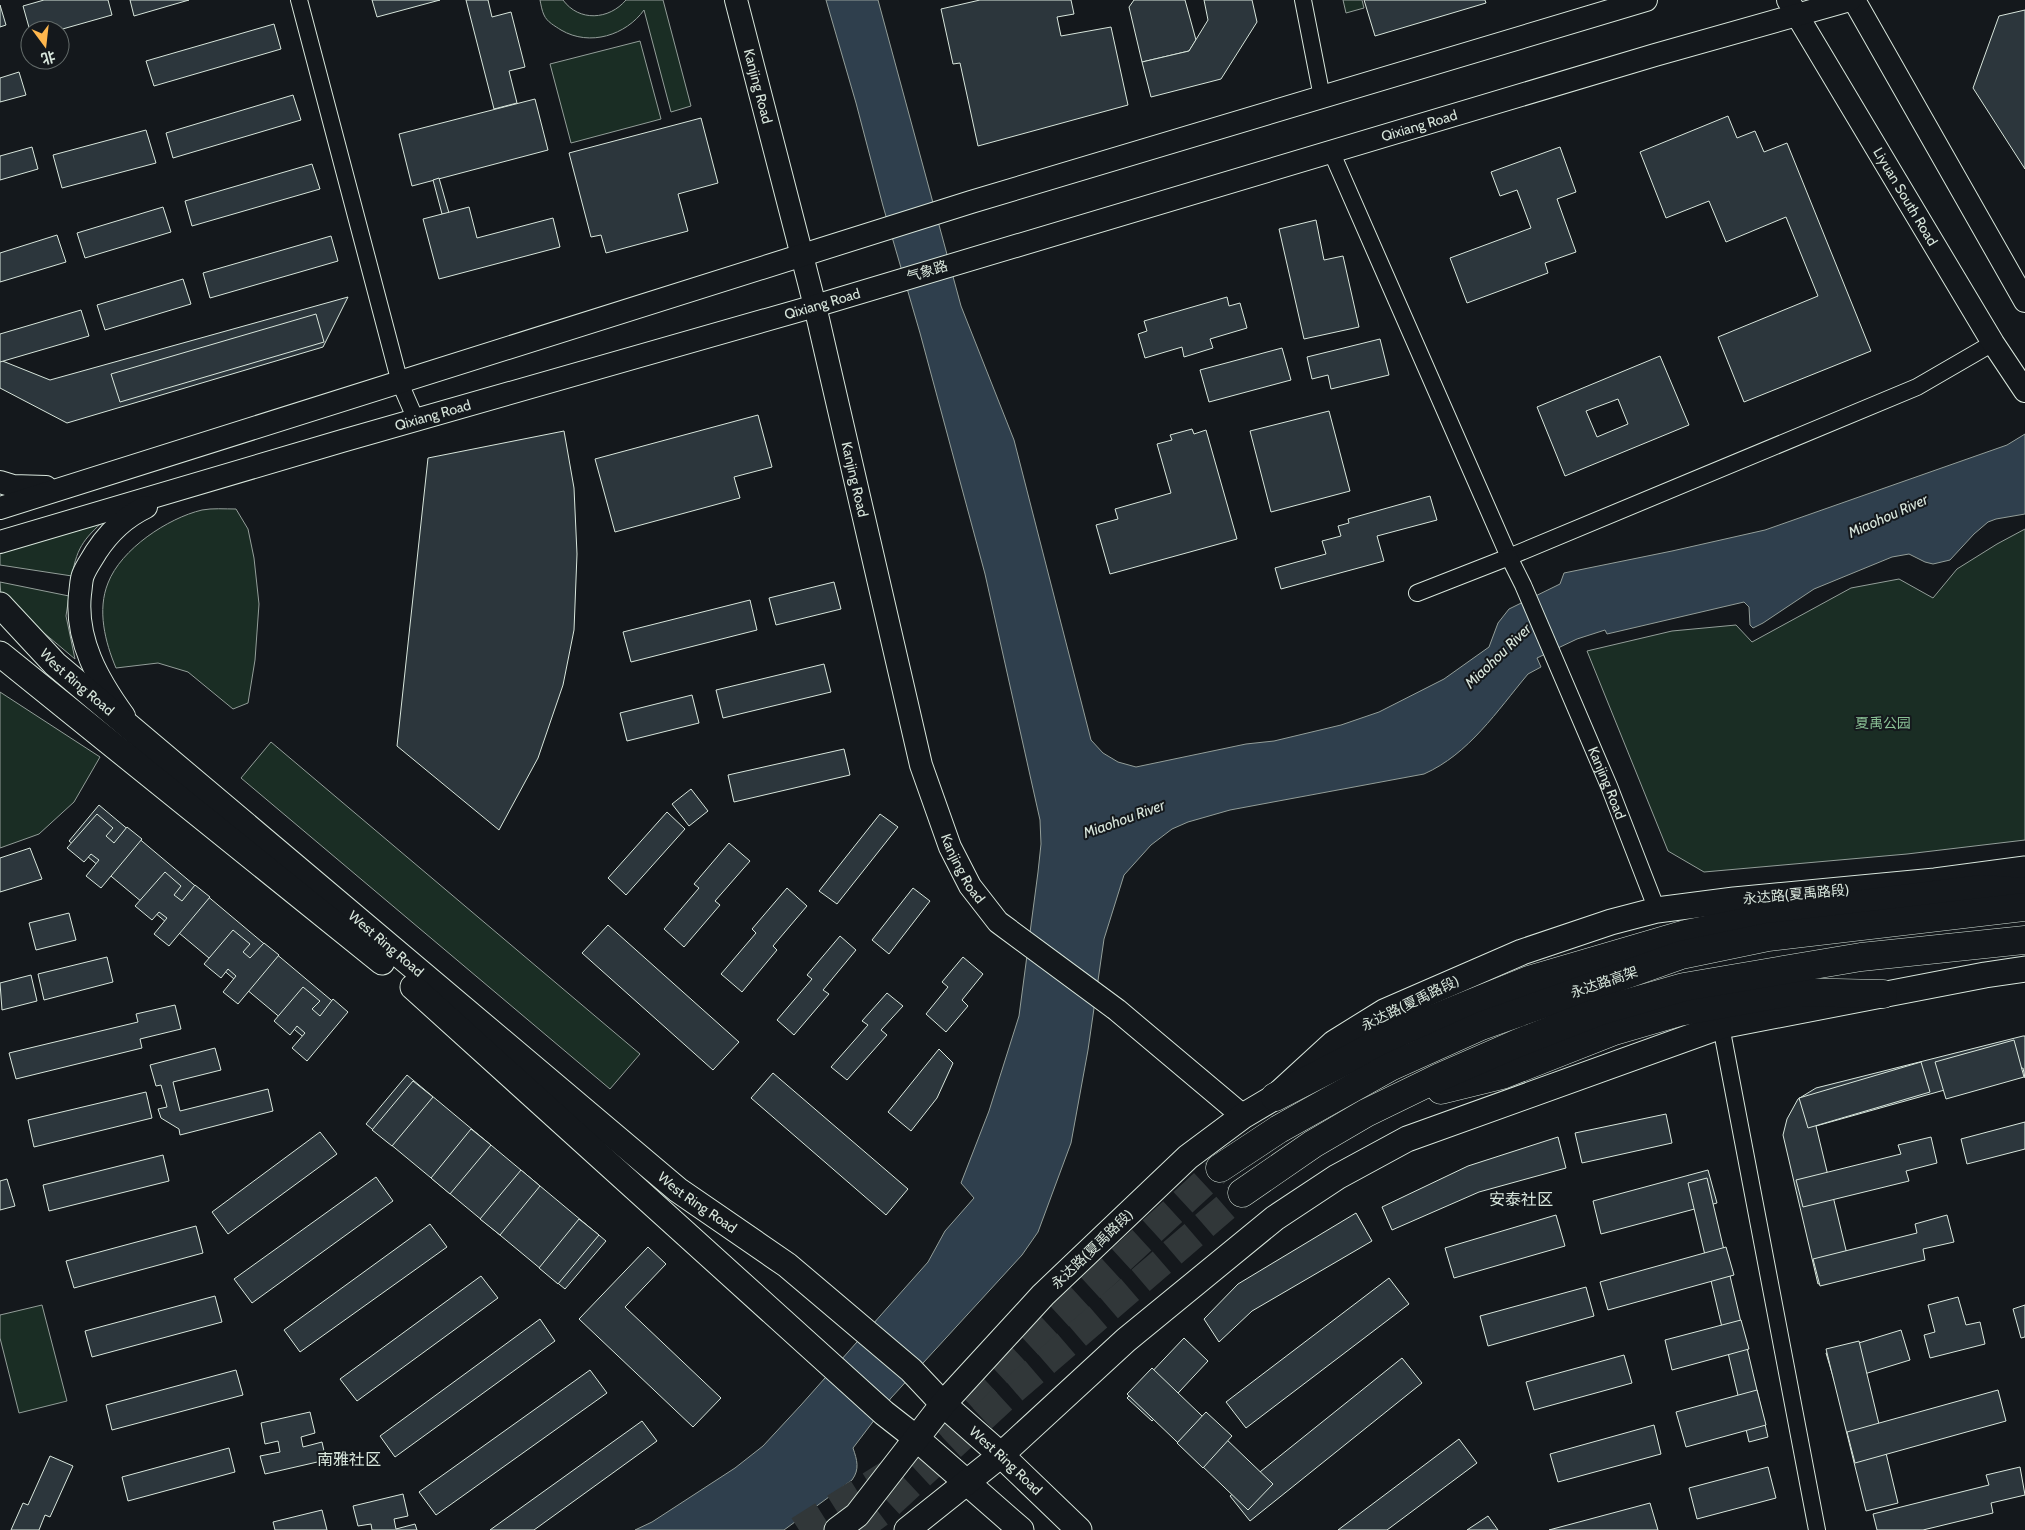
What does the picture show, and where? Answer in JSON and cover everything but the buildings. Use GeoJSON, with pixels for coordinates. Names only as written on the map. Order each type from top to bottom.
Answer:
{"type":"FeatureCollection","features":[{"type":"Feature","properties":{"kind":"highway"},"geometry":{"type":"LineString","coordinates":[[1274,1097],[1403,1031],[1529,980],[1686,934],[1792,913],[1985,901],[2025,892]]}},
{"type":"Feature","properties":{"kind":"highway","name":"永达路高架"},"geometry":{"type":"LineString","coordinates":[[1220,1168],[1279,1129],[1390,1067],[1481,1026],[1681,955],[1768,937],[1985,901],[2025,908]]}},
{"type":"Feature","properties":{"kind":"highway","name":"永达路高架"},"geometry":{"type":"LineString","coordinates":[[1242,1193],[1313,1144],[1366,1112],[1527,1039],[1600,1011],[1684,987],[1861,956],[2025,940]]}},
{"type":"Feature","properties":{"kind":"highway"},"geometry":{"type":"LineString","coordinates":[[1366,1112],[1502,1075],[1614,1031],[1679,1012],[1790,992],[1883,994]]}},
{"type":"Feature","properties":{"kind":"main road","name":"West Ring Road"},"geometry":{"type":"LineString","coordinates":[[0,605],[55,664],[678,1190],[787,1265],[912,1370],[943,1404],[1002,1455],[1079,1530]]}},
{"type":"Feature","properties":{"kind":"main road","name":"West Ring Road"},"geometry":{"type":"LineString","coordinates":[[0,654],[402,978],[884,1413],[916,1438]]}},
{"type":"Feature","properties":{"kind":"main road","name":"永达路(夏禹路段)"},"geometry":{"type":"LineString","coordinates":[[837,1530],[857,1515],[943,1404],[1043,1295],[1188,1157],[1243,1116],[1274,1097],[1334,1042],[1384,1012],[1522,952],[1611,922],[1657,910],[1734,900],[1916,883],[2025,869]]}},
{"type":"Feature","properties":{"kind":"main road"},"geometry":{"type":"LineString","coordinates":[[907,1530],[1002,1455],[1126,1340],[1275,1218],[1337,1177],[1407,1139],[1721,1026],[1984,975],[2025,969]]}},
{"type":"Feature","properties":{"kind":"main road"},"geometry":{"type":"LineString","coordinates":[[1984,975],[2025,977]]}},
{"type":"Feature","properties":{"kind":"main road"},"geometry":{"type":"LineString","coordinates":[[916,1438],[1021,1530]]}},
{"type":"Feature","properties":{"kind":"street"},"geometry":{"type":"LineString","coordinates":[[299,0],[400,383],[416,420]]}},
{"type":"Feature","properties":{"kind":"street","name":"Kanjing Road"},"geometry":{"type":"LineString","coordinates":[[736,0],[815,306],[921,765],[950,847],[970,886],[998,922],[1117,1010],[1243,1116]]}},
{"type":"Feature","properties":{"kind":"street"},"geometry":{"type":"LineString","coordinates":[[1303,0],[1322,97]]}},
{"type":"Feature","properties":{"kind":"street"},"geometry":{"type":"LineString","coordinates":[[0,508],[971,202],[1646,0]]}},
{"type":"Feature","properties":{"kind":"street","name":"Qixiang Road"},"geometry":{"type":"LineString","coordinates":[[987,253],[1331,151],[1792,7],[1850,0]]}},
{"type":"Feature","properties":{"kind":"street"},"geometry":{"type":"LineString","coordinates":[[1854,0],[2025,301]]}},
{"type":"Feature","properties":{"kind":"street","name":"Liyuan South Road"},"geometry":{"type":"LineString","coordinates":[[1792,7],[1993,343],[2025,391]]}},
{"type":"Feature","properties":{"kind":"street","name":"Kanjing Road"},"geometry":{"type":"LineString","coordinates":[[1331,151],[1554,656],[1609,786],[1657,910]]}},
{"type":"Feature","properties":{"kind":"street","name":"气象路"},"geometry":{"type":"LineString","coordinates":[[868,290],[987,253]]}},
{"type":"Feature","properties":{"kind":"street","name":"Qixiang Road"},"geometry":{"type":"LineString","coordinates":[[0,542],[868,290]]}},
{"type":"Feature","properties":{"kind":"street"},"geometry":{"type":"LineString","coordinates":[[1417,593],[1509,557],[1917,387],[1993,343]]}},
{"type":"Feature","properties":{"kind":"street"},"geometry":{"type":"LineString","coordinates":[[0,482],[13,486],[59,488]]}},
{"type":"Feature","properties":{"kind":"street"},"geometry":{"type":"LineString","coordinates":[[133,729],[103,686],[90,660],[82,635],[78,610],[82,576],[107,535],[131,514],[185,487]]}},
{"type":"Feature","properties":{"kind":"street"},"geometry":{"type":"LineString","coordinates":[[1721,1026],[1817,1530]]}},
{"type":"Feature","properties":{"kind":"green space"},"geometry":{"type":"Polygon","coordinates":[[[540,0],[563,0],[577,12],[594,16],[611,12],[626,0],[663,0],[691,106],[671,112],[644,10],[628,26],[617,32],[607,36],[584,38],[561,30],[549,22],[543,13],[540,0]]]}},
{"type":"Feature","properties":{"kind":"green space"},"geometry":{"type":"Polygon","coordinates":[[[1343,0],[1362,0],[1364,8],[1346,13],[1343,0]]]}},
{"type":"Feature","properties":{"kind":"green space"},"geometry":{"type":"Polygon","coordinates":[[[640,41],[661,119],[571,143],[550,64],[640,41]]]}},
{"type":"Feature","properties":{"kind":"green space"},"geometry":{"type":"Polygon","coordinates":[[[206,509],[236,509],[248,529],[254,558],[259,604],[255,660],[248,703],[233,709],[188,672],[158,663],[116,668],[106,637],[103,604],[108,583],[114,570],[134,547],[147,537],[189,514],[206,509]]]}},
{"type":"Feature","properties":{"kind":"green space"},"geometry":{"type":"Polygon","coordinates":[[[109,516],[84,542],[77,556],[72,576],[0,565],[0,550],[109,516]]]}},
{"type":"Feature","properties":{"kind":"green space","name":"夏禹公园"},"geometry":{"type":"Polygon","coordinates":[[[2025,529],[2025,840],[1907,854],[1704,872],[1668,851],[1587,651],[1672,631],[1736,625],[1752,642],[1851,588],[1899,579],[1933,598],[1957,569],[2025,529]]]}},
{"type":"Feature","properties":{"kind":"green space"},"geometry":{"type":"Polygon","coordinates":[[[0,582],[69,596],[66,616],[75,659],[1,597],[0,582]]]}},
{"type":"Feature","properties":{"kind":"green space"},"geometry":{"type":"Polygon","coordinates":[[[0,692],[100,757],[74,802],[39,834],[0,848],[0,692]]]}},
{"type":"Feature","properties":{"kind":"green space"},"geometry":{"type":"Polygon","coordinates":[[[271,742],[640,1054],[610,1089],[241,778],[271,742]]]}},
{"type":"Feature","properties":{"kind":"green space"},"geometry":{"type":"Polygon","coordinates":[[[42,1305],[67,1401],[19,1413],[0,1338],[0,1315],[42,1305]]]}},
{"type":"Feature","properties":{"kind":"water","name":"Miaohou River"},"geometry":{"type":"Polygon","coordinates":[[[826,0],[878,0],[961,306],[1014,440],[1091,740],[1103,753],[1118,762],[1136,767],[1246,744],[1274,741],[1341,725],[1379,712],[1444,679],[1489,647],[1498,623],[1509,609],[1560,584],[1564,573],[1765,530],[2007,445],[2025,434],[2025,514],[1988,522],[1950,560],[1933,564],[1909,554],[1892,557],[1814,589],[1753,628],[1750,625],[1749,607],[1744,602],[1607,634],[1605,630],[1577,639],[1537,658],[1541,667],[1528,674],[1469,743],[1455,755],[1424,774],[1230,810],[1188,822],[1172,829],[1151,845],[1124,875],[1104,939],[1088,1050],[1071,1143],[1038,1232],[1022,1255],[891,1398],[853,1448],[857,1460],[857,1468],[852,1480],[784,1530],[635,1530],[652,1522],[735,1468],[763,1446],[928,1262],[945,1231],[974,1198],[961,1183],[989,1111],[1019,1016],[1038,872],[1041,844],[1040,820],[985,574],[920,333],[826,0]]]}},
{"type":"Feature","properties":{"kind":"tunnel"},"geometry":{"type":"LineString","coordinates":[[936,1430],[1220,1168]]}},
{"type":"Feature","properties":{"kind":"tunnel"},"geometry":{"type":"LineString","coordinates":[[857,1530],[881,1512],[1005,1397],[1242,1193]]}},
{"type":"Feature","properties":{"kind":"tunnel"},"geometry":{"type":"LineString","coordinates":[[799,1530],[888,1474]]}},
{"type":"Feature","properties":{"kind":"district","name":"安泰社区"},"geometry":{"type":"Point","coordinates":[1521,1199]}},
{"type":"Feature","properties":{"kind":"district","name":"南雅社区"},"geometry":{"type":"Point","coordinates":[349,1459]}}]}
